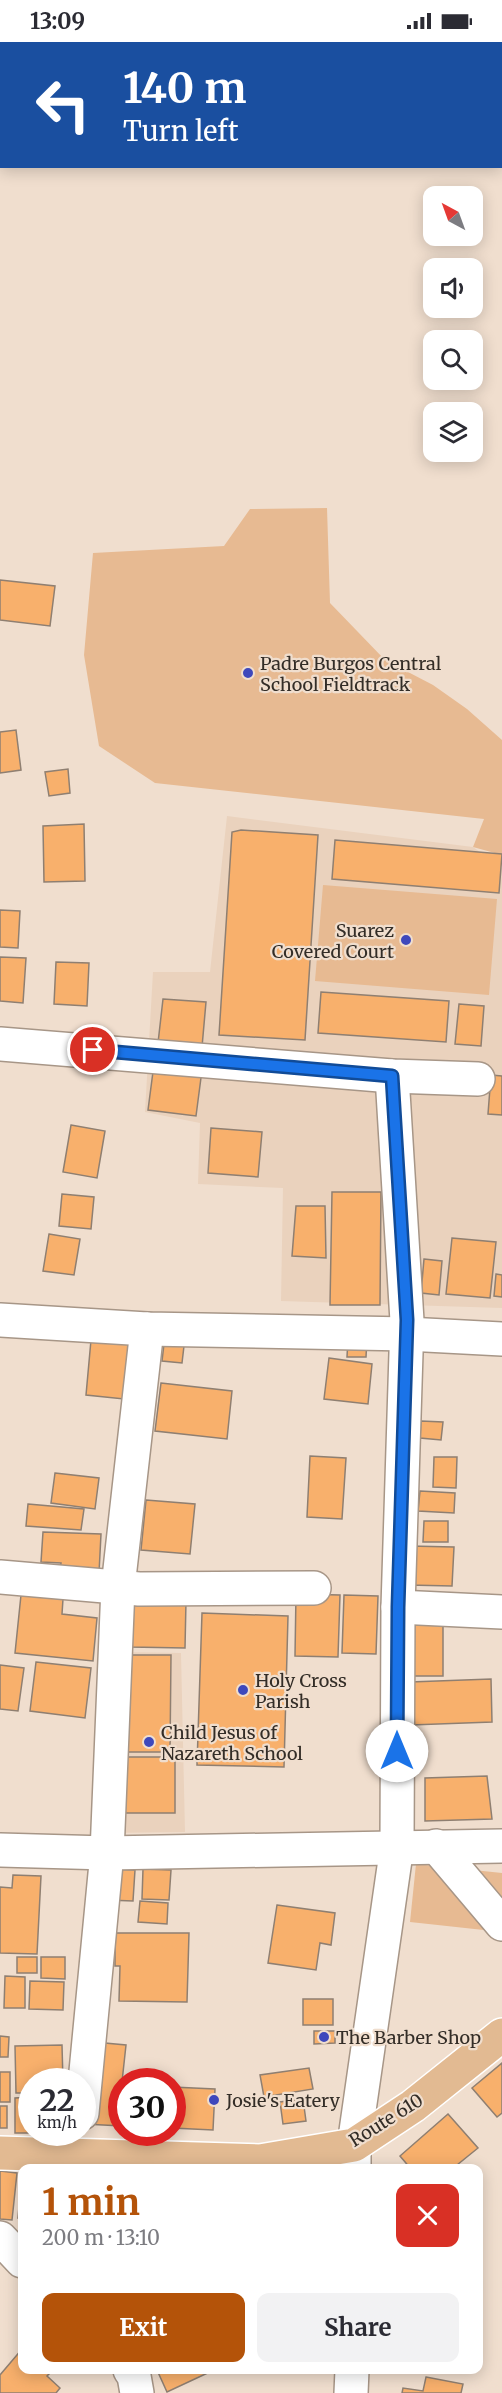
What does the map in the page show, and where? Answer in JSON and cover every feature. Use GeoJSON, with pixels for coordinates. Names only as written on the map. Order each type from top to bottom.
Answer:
{"type":"FeatureCollection","features":[{"type":"Feature","properties":{"kind":"main road","name":"Route 610"},"geometry":{"type":"LineString","coordinates":[[96,2146],[260,2161],[354,2157],[413,2106],[502,2036]]}},
{"type":"Feature","properties":{"kind":"main road","name":"Route 610"},"geometry":{"type":"LineString","coordinates":[[0,2153],[62,2146]]}},
{"type":"Feature","properties":{"kind":"street"},"geometry":{"type":"LineString","coordinates":[[0,1044],[392,1076],[478,1079]]}},
{"type":"Feature","properties":{"kind":"street"},"geometry":{"type":"LineString","coordinates":[[354,2157],[397,1846],[398,1607],[407,1334],[392,1076]]}},
{"type":"Feature","properties":{"kind":"street"},"geometry":{"type":"LineString","coordinates":[[0,1320],[147,1329],[407,1334],[502,1339]]}},
{"type":"Feature","properties":{"kind":"street"},"geometry":{"type":"LineString","coordinates":[[86,2068],[107,1853],[118,1587],[147,1329]]}},
{"type":"Feature","properties":{"kind":"street"},"geometry":{"type":"LineString","coordinates":[[0,1577],[118,1587],[314,1588]]}},
{"type":"Feature","properties":{"kind":"street"},"geometry":{"type":"LineString","coordinates":[[398,1607],[502,1612]]}},
{"type":"Feature","properties":{"kind":"street"},"geometry":{"type":"LineString","coordinates":[[0,1850],[107,1853],[397,1846],[502,1846]]}},
{"type":"Feature","properties":{"kind":"street"},"geometry":{"type":"LineString","coordinates":[[436,1846],[502,1924]]}},
{"type":"Feature","properties":{"kind":"street"},"geometry":{"type":"LineString","coordinates":[[0,2238],[18,2257]]}},
{"type":"Feature","properties":{"kind":"street"},"geometry":{"type":"LineString","coordinates":[[133,2374],[137,2393]]}},
{"type":"Feature","properties":{"kind":"street"},"geometry":{"type":"LineString","coordinates":[[351,2393],[352,2374]]}},
{"type":"Feature","properties":{"kind":"shaded area","name":"Padre Burgos Central School Fieldtrack"},"geometry":{"type":"Polygon","coordinates":[[[327,508],[330,603],[385,660],[433,685],[467,709],[502,740],[502,855],[473,847],[484,819],[155,783],[99,746],[84,655],[93,553],[224,546],[250,509],[327,508]]]}},
{"type":"Feature","properties":{"kind":"shaded area"},"geometry":{"type":"Polygon","coordinates":[[[227,816],[473,847],[502,868],[502,1308],[281,1301],[283,1188],[198,1184],[200,1123],[145,1112],[153,972],[210,972],[227,816]]]}},
{"type":"Feature","properties":{"kind":"shaded area","name":"Suarez Covered Court"},"geometry":{"type":"Polygon","coordinates":[[[323,885],[497,899],[489,995],[315,981],[323,885]]]}},
{"type":"Feature","properties":{"kind":"shaded area","name":"Child Jesus of Nazareth School"},"geometry":{"type":"Polygon","coordinates":[[[120,1652],[181,1653],[185,1832],[109,1833],[120,1652]]]}},
{"type":"Feature","properties":{"kind":"shaded area"},"geometry":{"type":"Polygon","coordinates":[[[416,1864],[502,1873],[502,1932],[410,1922],[416,1864]]]}},
{"type":"Feature","properties":{"kind":"building"},"geometry":{"type":"Polygon","coordinates":[[[0,580],[55,586],[50,626],[0,620],[0,580]]]}},
{"type":"Feature","properties":{"kind":"building"},"geometry":{"type":"Polygon","coordinates":[[[16,730],[21,770],[0,773],[0,732],[16,730]]]}},
{"type":"Feature","properties":{"kind":"building"},"geometry":{"type":"Polygon","coordinates":[[[68,769],[70,793],[49,796],[45,772],[68,769]]]}},
{"type":"Feature","properties":{"kind":"building"},"geometry":{"type":"Polygon","coordinates":[[[84,824],[85,881],[44,882],[43,826],[84,824]]]}},
{"type":"Feature","properties":{"kind":"building"},"geometry":{"type":"Polygon","coordinates":[[[241,830],[318,835],[305,1040],[219,1035],[232,832],[241,830]]]}},
{"type":"Feature","properties":{"kind":"building"},"geometry":{"type":"Polygon","coordinates":[[[335,840],[502,854],[499,893],[332,879],[335,840]]]}},
{"type":"Feature","properties":{"kind":"building"},"geometry":{"type":"Polygon","coordinates":[[[0,910],[20,911],[18,948],[0,947],[0,910]]]}},
{"type":"Feature","properties":{"kind":"building"},"geometry":{"type":"Polygon","coordinates":[[[0,957],[26,958],[23,1003],[0,1001],[0,957]]]}},
{"type":"Feature","properties":{"kind":"building"},"geometry":{"type":"Polygon","coordinates":[[[56,962],[89,963],[87,1006],[54,1004],[56,962]]]}},
{"type":"Feature","properties":{"kind":"building"},"geometry":{"type":"Polygon","coordinates":[[[321,992],[449,1001],[446,1042],[318,1033],[321,992]]]}},
{"type":"Feature","properties":{"kind":"building"},"geometry":{"type":"Polygon","coordinates":[[[163,999],[206,1002],[202,1047],[158,1043],[163,999]]]}},
{"type":"Feature","properties":{"kind":"building"},"geometry":{"type":"Polygon","coordinates":[[[459,1004],[484,1006],[481,1046],[455,1044],[459,1004]]]}},
{"type":"Feature","properties":{"kind":"building"},"geometry":{"type":"Polygon","coordinates":[[[154,1064],[202,1070],[196,1116],[148,1110],[154,1064]]]}},
{"type":"Feature","properties":{"kind":"building"},"geometry":{"type":"Polygon","coordinates":[[[491,1075],[502,1076],[502,1115],[488,1114],[491,1075]]]}},
{"type":"Feature","properties":{"kind":"building"},"geometry":{"type":"Polygon","coordinates":[[[71,1125],[105,1131],[97,1178],[63,1172],[71,1125]]]}},
{"type":"Feature","properties":{"kind":"building"},"geometry":{"type":"Polygon","coordinates":[[[211,1128],[262,1132],[258,1177],[208,1173],[211,1128]]]}},
{"type":"Feature","properties":{"kind":"building"},"geometry":{"type":"Polygon","coordinates":[[[332,1192],[381,1192],[380,1305],[330,1305],[332,1192]]]}},
{"type":"Feature","properties":{"kind":"building"},"geometry":{"type":"Polygon","coordinates":[[[62,1194],[94,1197],[91,1229],[59,1226],[62,1194]]]}},
{"type":"Feature","properties":{"kind":"building"},"geometry":{"type":"Polygon","coordinates":[[[296,1206],[325,1206],[326,1258],[292,1256],[296,1206]]]}},
{"type":"Feature","properties":{"kind":"building"},"geometry":{"type":"Polygon","coordinates":[[[49,1234],[80,1239],[74,1275],[43,1271],[49,1234]]]}},
{"type":"Feature","properties":{"kind":"building"},"geometry":{"type":"Polygon","coordinates":[[[452,1238],[496,1242],[490,1298],[446,1294],[452,1238]]]}},
{"type":"Feature","properties":{"kind":"building"},"geometry":{"type":"Polygon","coordinates":[[[424,1259],[442,1261],[439,1295],[421,1293],[424,1259]]]}},
{"type":"Feature","properties":{"kind":"building"},"geometry":{"type":"Polygon","coordinates":[[[496,1274],[502,1275],[502,1297],[494,1296],[496,1274]]]}},
{"type":"Feature","properties":{"kind":"building"},"geometry":{"type":"Polygon","coordinates":[[[348,1338],[367,1338],[366,1357],[347,1357],[348,1338]]]}},
{"type":"Feature","properties":{"kind":"building"},"geometry":{"type":"Polygon","coordinates":[[[91,1340],[130,1344],[124,1399],[86,1395],[91,1340]]]}},
{"type":"Feature","properties":{"kind":"building"},"geometry":{"type":"Polygon","coordinates":[[[164,1344],[184,1346],[182,1363],[162,1361],[164,1344]]]}},
{"type":"Feature","properties":{"kind":"building"},"geometry":{"type":"Polygon","coordinates":[[[329,1358],[372,1364],[368,1404],[324,1399],[329,1358]]]}},
{"type":"Feature","properties":{"kind":"building"},"geometry":{"type":"Polygon","coordinates":[[[161,1383],[232,1391],[227,1439],[155,1431],[161,1383]]]}},
{"type":"Feature","properties":{"kind":"building"},"geometry":{"type":"Polygon","coordinates":[[[421,1421],[443,1422],[441,1440],[420,1438],[421,1421]]]}},
{"type":"Feature","properties":{"kind":"building"},"geometry":{"type":"Polygon","coordinates":[[[310,1456],[346,1458],[342,1519],[307,1517],[310,1456]]]}},
{"type":"Feature","properties":{"kind":"building"},"geometry":{"type":"Polygon","coordinates":[[[434,1457],[457,1457],[456,1488],[433,1487],[434,1457]]]}},
{"type":"Feature","properties":{"kind":"building"},"geometry":{"type":"Polygon","coordinates":[[[55,1473],[99,1478],[95,1509],[51,1503],[55,1473]]]}},
{"type":"Feature","properties":{"kind":"building"},"geometry":{"type":"Polygon","coordinates":[[[420,1491],[455,1493],[454,1513],[418,1511],[420,1491]]]}},
{"type":"Feature","properties":{"kind":"building"},"geometry":{"type":"Polygon","coordinates":[[[146,1500],[195,1504],[190,1554],[141,1550],[146,1500]]]}},
{"type":"Feature","properties":{"kind":"building"},"geometry":{"type":"Polygon","coordinates":[[[28,1504],[84,1509],[81,1530],[26,1526],[28,1504]]]}},
{"type":"Feature","properties":{"kind":"building"},"geometry":{"type":"Polygon","coordinates":[[[424,1521],[448,1521],[448,1542],[423,1542],[424,1521]]]}},
{"type":"Feature","properties":{"kind":"building"},"geometry":{"type":"Polygon","coordinates":[[[43,1532],[101,1534],[99,1573],[60,1572],[61,1563],[41,1562],[43,1532]]]}},
{"type":"Feature","properties":{"kind":"building"},"geometry":{"type":"Polygon","coordinates":[[[409,1546],[454,1547],[452,1586],[408,1585],[409,1546]]]}},
{"type":"Feature","properties":{"kind":"building"},"geometry":{"type":"Polygon","coordinates":[[[296,1594],[340,1595],[338,1657],[295,1656],[296,1594]]]}},
{"type":"Feature","properties":{"kind":"building"},"geometry":{"type":"Polygon","coordinates":[[[21,1595],[63,1599],[62,1614],[97,1618],[93,1661],[15,1653],[21,1595]]]}},
{"type":"Feature","properties":{"kind":"building"},"geometry":{"type":"Polygon","coordinates":[[[344,1595],[378,1596],[376,1654],[342,1653],[344,1595]]]}},
{"type":"Feature","properties":{"kind":"building"},"geometry":{"type":"Polygon","coordinates":[[[132,1599],[186,1601],[185,1648],[130,1647],[132,1599]]]}},
{"type":"Feature","properties":{"kind":"building","name":"Holy Cross Parish"},"geometry":{"type":"Polygon","coordinates":[[[202,1613],[288,1616],[284,1767],[197,1765],[202,1613]]]}},
{"type":"Feature","properties":{"kind":"building"},"geometry":{"type":"Polygon","coordinates":[[[409,1617],[443,1618],[443,1676],[408,1676],[409,1617]]]}},
{"type":"Feature","properties":{"kind":"building"},"geometry":{"type":"Polygon","coordinates":[[[125,1655],[171,1655],[170,1752],[123,1752],[125,1655]]]}},
{"type":"Feature","properties":{"kind":"building"},"geometry":{"type":"Polygon","coordinates":[[[36,1662],[91,1668],[85,1718],[30,1711],[36,1662]]]}},
{"type":"Feature","properties":{"kind":"building"},"geometry":{"type":"Polygon","coordinates":[[[0,1665],[24,1668],[18,1711],[0,1709],[0,1665]]]}},
{"type":"Feature","properties":{"kind":"building"},"geometry":{"type":"Polygon","coordinates":[[[491,1679],[492,1722],[411,1725],[410,1682],[491,1679]]]}},
{"type":"Feature","properties":{"kind":"building"},"geometry":{"type":"Polygon","coordinates":[[[118,1757],[175,1757],[175,1813],[118,1813],[118,1757]]]}},
{"type":"Feature","properties":{"kind":"building"},"geometry":{"type":"Polygon","coordinates":[[[487,1776],[492,1819],[425,1821],[425,1778],[487,1776]]]}},
{"type":"Feature","properties":{"kind":"building"},"geometry":{"type":"Polygon","coordinates":[[[109,1869],[135,1870],[133,1901],[107,1900],[109,1869]]]}},
{"type":"Feature","properties":{"kind":"building"},"geometry":{"type":"Polygon","coordinates":[[[143,1869],[171,1870],[169,1900],[142,1899],[143,1869]]]}},
{"type":"Feature","properties":{"kind":"building"},"geometry":{"type":"Polygon","coordinates":[[[13,1875],[41,1876],[37,1954],[0,1953],[0,1887],[12,1888],[13,1875]]]}},
{"type":"Feature","properties":{"kind":"building"},"geometry":{"type":"Polygon","coordinates":[[[140,1901],[168,1903],[167,1924],[138,1922],[140,1901]]]}},
{"type":"Feature","properties":{"kind":"building"},"geometry":{"type":"Polygon","coordinates":[[[277,1905],[335,1913],[331,1945],[320,1943],[316,1970],[268,1963],[277,1905]]]}},
{"type":"Feature","properties":{"kind":"building"},"geometry":{"type":"Polygon","coordinates":[[[115,1933],[189,1933],[187,2002],[119,2001],[120,1966],[115,1966],[115,1933]]]}},
{"type":"Feature","properties":{"kind":"building"},"geometry":{"type":"Polygon","coordinates":[[[17,1957],[37,1957],[37,1973],[17,1973],[17,1957]]]}},
{"type":"Feature","properties":{"kind":"building"},"geometry":{"type":"Polygon","coordinates":[[[41,1957],[65,1957],[65,1979],[41,1978],[41,1957]]]}},
{"type":"Feature","properties":{"kind":"building"},"geometry":{"type":"Polygon","coordinates":[[[5,1976],[25,1977],[25,2008],[4,2008],[5,1976]]]}},
{"type":"Feature","properties":{"kind":"building"},"geometry":{"type":"Polygon","coordinates":[[[30,1981],[64,1982],[63,2010],[29,2009],[30,1981]]]}},
{"type":"Feature","properties":{"kind":"building"},"geometry":{"type":"Polygon","coordinates":[[[303,1999],[333,1999],[333,2025],[303,2025],[303,1999]]]}},
{"type":"Feature","properties":{"kind":"building","name":"The Barber Shop"},"geometry":{"type":"Polygon","coordinates":[[[314,2031],[335,2031],[335,2043],[314,2044],[314,2031]]]}},
{"type":"Feature","properties":{"kind":"building"},"geometry":{"type":"Polygon","coordinates":[[[0,2036],[9,2037],[8,2057],[0,2057],[0,2036]]]}},
{"type":"Feature","properties":{"kind":"building"},"geometry":{"type":"Polygon","coordinates":[[[94,2042],[126,2045],[124,2068],[108,2068],[108,2125],[96,2125],[96,2068],[91,2068],[94,2042]]]}},
{"type":"Feature","properties":{"kind":"building"},"geometry":{"type":"Polygon","coordinates":[[[62,2045],[63,2068],[18,2068],[18,2093],[16,2093],[15,2046],[62,2045]]]}},
{"type":"Feature","properties":{"kind":"building"},"geometry":{"type":"Polygon","coordinates":[[[502,2063],[502,2113],[497,2117],[472,2088],[502,2063]]]}},
{"type":"Feature","properties":{"kind":"building"},"geometry":{"type":"Polygon","coordinates":[[[309,2068],[313,2089],[264,2097],[260,2075],[309,2068]]]}},
{"type":"Feature","properties":{"kind":"building"},"geometry":{"type":"Polygon","coordinates":[[[0,2072],[10,2072],[10,2102],[0,2102],[0,2072]]]}},
{"type":"Feature","properties":{"kind":"building"},"geometry":{"type":"Polygon","coordinates":[[[186,2088],[215,2089],[213,2130],[186,2129],[186,2088]]]}},
{"type":"Feature","properties":{"kind":"building"},"geometry":{"type":"Polygon","coordinates":[[[15,2098],[18,2098],[18,2133],[15,2133],[15,2098]]]}},
{"type":"Feature","properties":{"kind":"building"},"geometry":{"type":"Polygon","coordinates":[[[303,2099],[306,2121],[283,2124],[280,2102],[303,2099]]]}},
{"type":"Feature","properties":{"kind":"building"},"geometry":{"type":"Polygon","coordinates":[[[0,2106],[7,2106],[7,2128],[0,2128],[0,2106]]]}},
{"type":"Feature","properties":{"kind":"building"},"geometry":{"type":"Polygon","coordinates":[[[448,2114],[478,2148],[458,2164],[407,2164],[400,2156],[448,2114]]]}},
{"type":"Feature","properties":{"kind":"building"},"geometry":{"type":"Polygon","coordinates":[[[0,2171],[17,2173],[12,2220],[0,2219],[0,2171]]]}},
{"type":"Feature","properties":{"kind":"building"},"geometry":{"type":"Polygon","coordinates":[[[18,2354],[18,2374],[49,2374],[47,2376],[60,2388],[56,2393],[0,2393],[0,2375],[18,2354]]]}},
{"type":"Feature","properties":{"kind":"building"},"geometry":{"type":"Polygon","coordinates":[[[159,2374],[205,2374],[167,2392],[159,2374]]]}},
{"type":"Feature","properties":{"kind":"building"},"geometry":{"type":"Polygon","coordinates":[[[426,2377],[463,2384],[461,2393],[402,2393],[403,2388],[423,2391],[426,2377]]]}},
{"type":"Feature","properties":{"kind":"place","name":"Padre Burgos Central School Fieldtrack"},"geometry":{"type":"Point","coordinates":[248,673]}},
{"type":"Feature","properties":{"kind":"place","name":"Suarez Covered Court"},"geometry":{"type":"Point","coordinates":[406,940]}},
{"type":"Feature","properties":{"kind":"place","name":"Holy Cross Parish"},"geometry":{"type":"Point","coordinates":[243,1690]}},
{"type":"Feature","properties":{"kind":"place","name":"Child Jesus of Nazareth School"},"geometry":{"type":"Point","coordinates":[149,1742]}},
{"type":"Feature","properties":{"kind":"place","name":"The Barber Shop"},"geometry":{"type":"Point","coordinates":[324,2037]}},
{"type":"Feature","properties":{"kind":"place","name":"Josie's Eatery"},"geometry":{"type":"Point","coordinates":[214,2100]}},
{"type":"Feature","properties":{"kind":"route"},"geometry":{"type":"LineString","coordinates":[[93,1050],[392,1076],[407,1320],[398,1607],[397,1751]]}}]}
